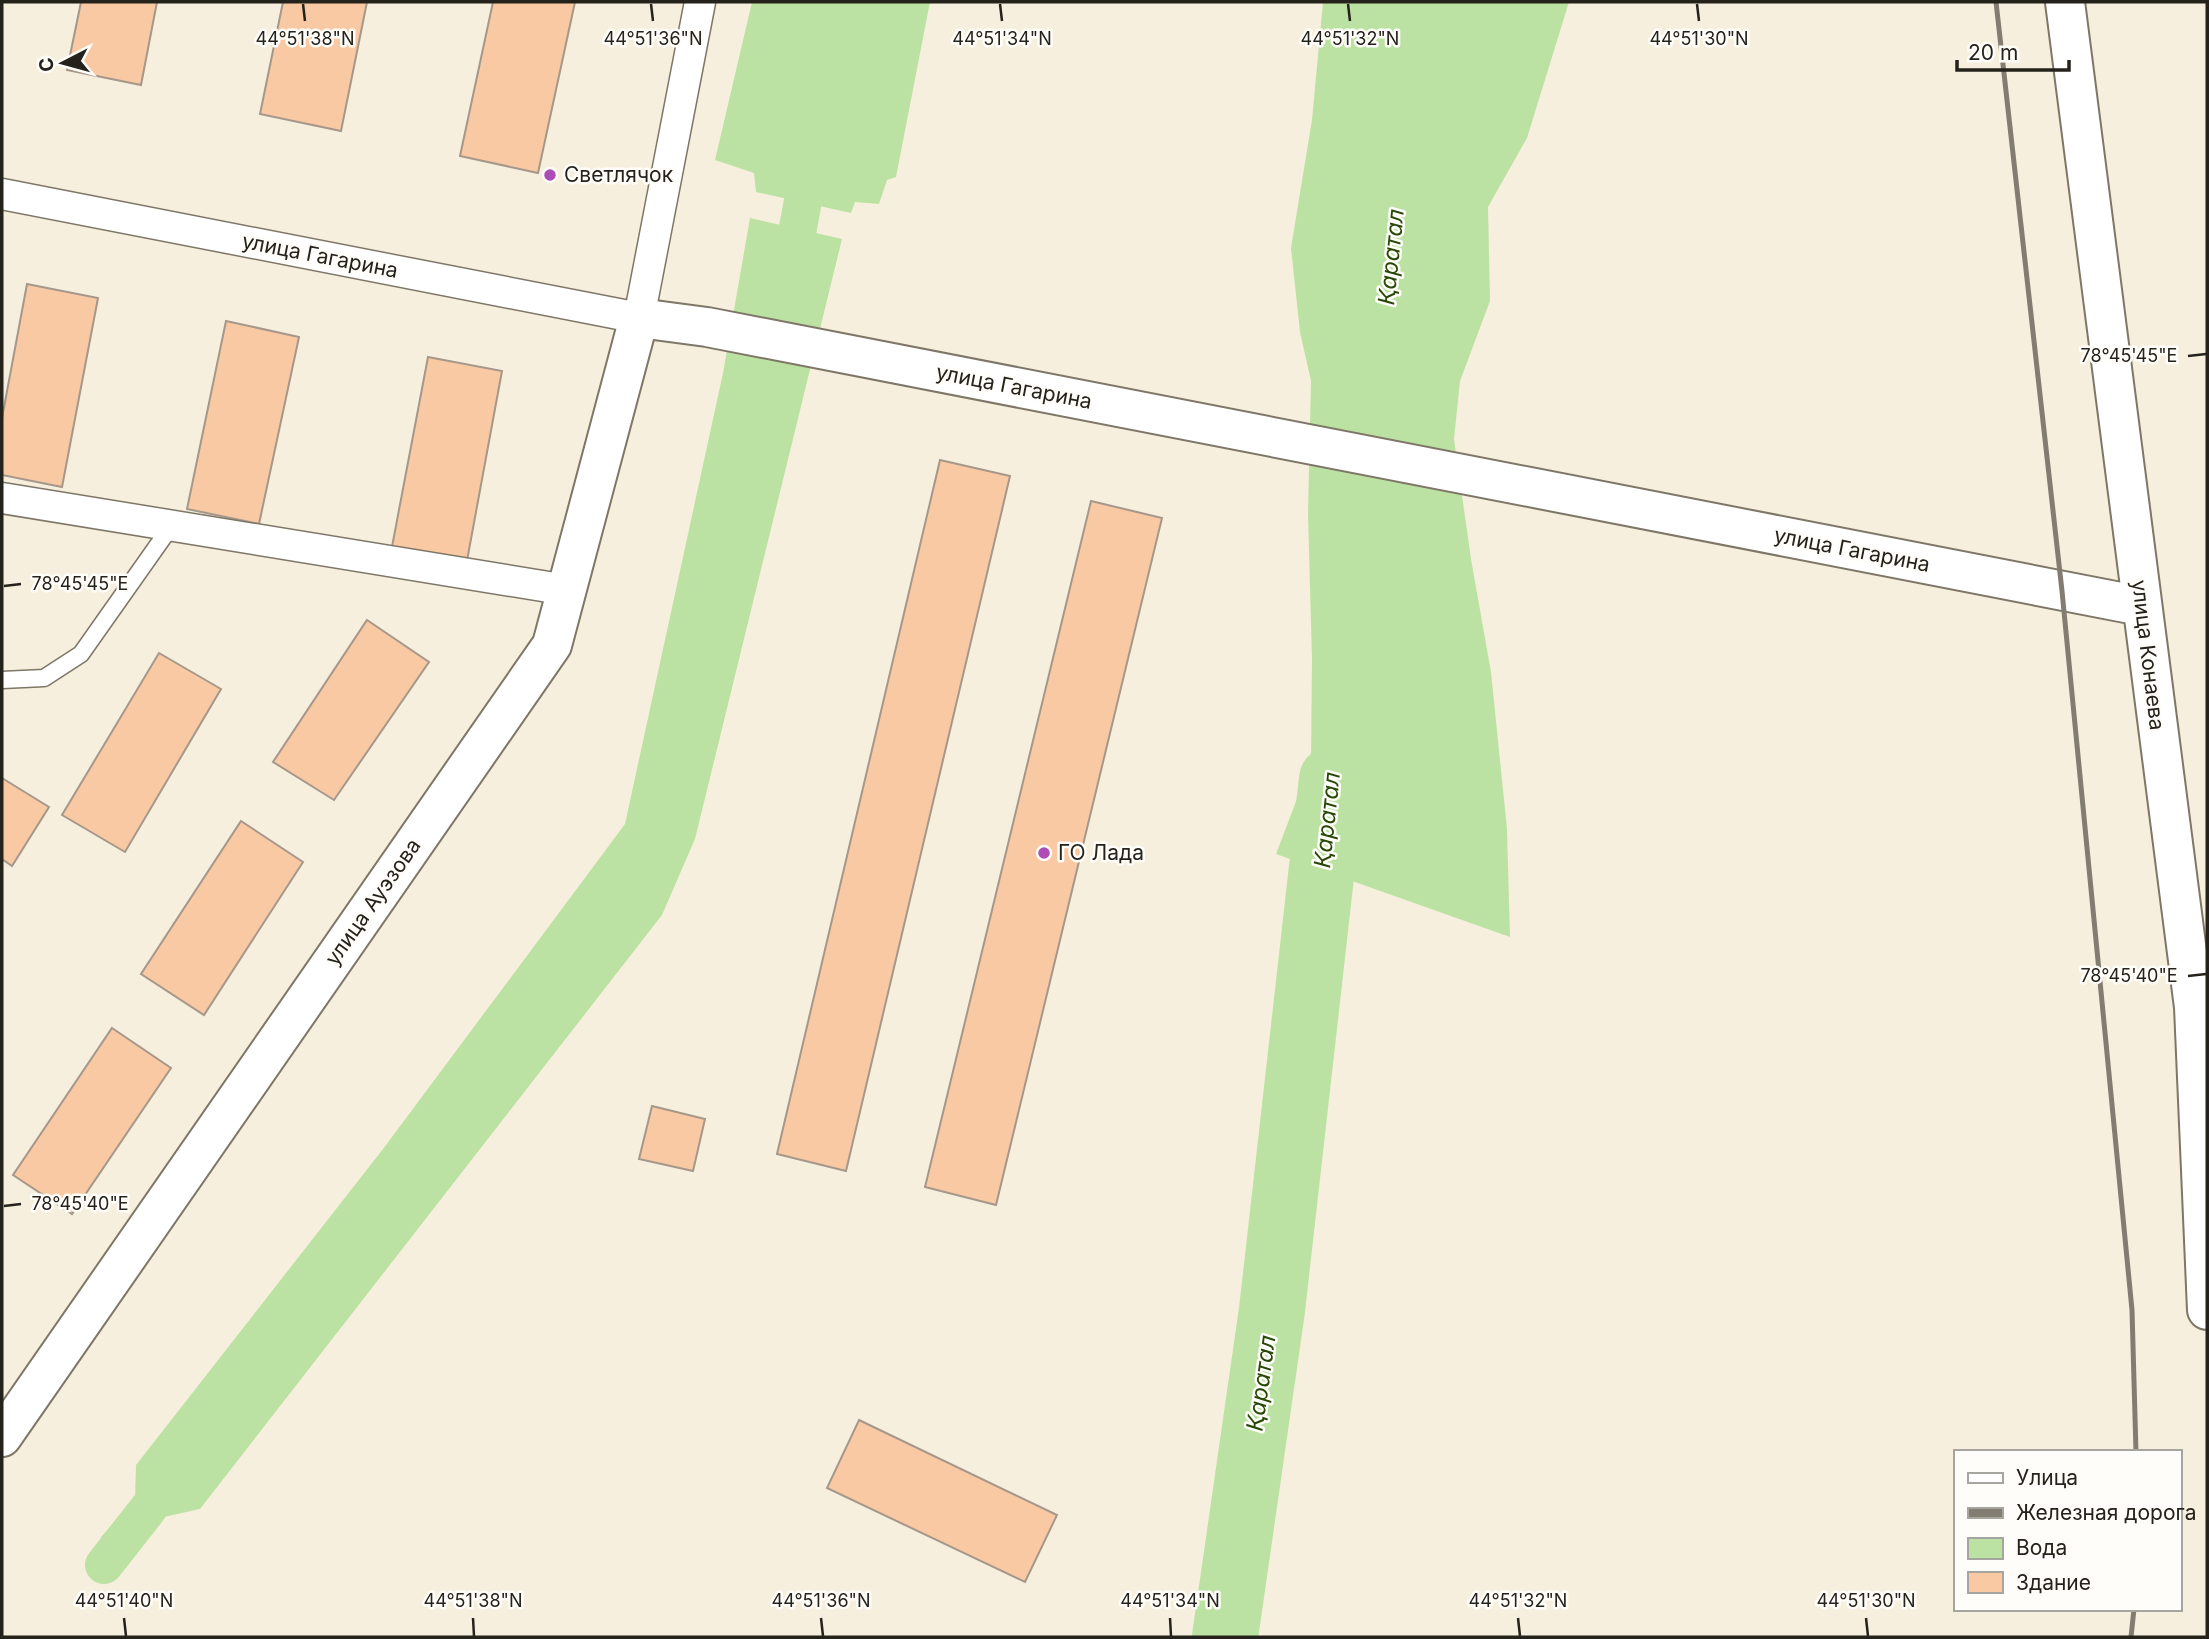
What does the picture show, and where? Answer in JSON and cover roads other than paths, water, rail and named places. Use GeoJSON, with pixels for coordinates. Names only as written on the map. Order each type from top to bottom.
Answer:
{"type":"FeatureCollection","features":[{"type":"Feature","properties":{"kind":"street"},"geometry":{"type":"LineString","coordinates":[[639,318],[700,2]]}},
{"type":"Feature","properties":{"kind":"street","name":"улица Конаева"},"geometry":{"type":"LineString","coordinates":[[2065,2],[2194,1007],[2207,1310]]}},
{"type":"Feature","properties":{"kind":"street","name":"улица Гагарина"},"geometry":{"type":"LineString","coordinates":[[2,194],[639,318],[707,327],[2141,606]]}},
{"type":"Feature","properties":{"kind":"street","name":"улица Ауэзова"},"geometry":{"type":"LineString","coordinates":[[2,1437],[552,645],[639,318]]}},
{"type":"Feature","properties":{"kind":"street"},"geometry":{"type":"LineString","coordinates":[[2,498],[567,590]]}},
{"type":"Feature","properties":{"kind":"lane"},"geometry":{"type":"LineString","coordinates":[[2,680],[44,678],[81,654],[172,525]]}},
{"type":"Feature","properties":{"kind":"water"},"geometry":{"type":"Polygon","coordinates":[[[752,2],[930,2],[896,177],[887,180],[879,204],[855,202],[851,213],[756,192],[754,173],[715,160],[752,2]]]}},
{"type":"Feature","properties":{"kind":"water"},"geometry":{"type":"Polygon","coordinates":[[[1323,2],[1569,2],[1527,138],[1488,207],[1490,301],[1460,381],[1454,439],[1491,672],[1507,829],[1510,937],[1276,854],[1311,762],[1312,659],[1308,514],[1311,381],[1300,332],[1291,248],[1312,120],[1323,2]]]}},
{"type":"Feature","properties":{"kind":"water"},"geometry":{"type":"Polygon","coordinates":[[[750,218],[842,239],[695,839],[662,915],[200,1509],[159,1518],[127,1557],[101,1537],[135,1500],[136,1465],[383,1149],[625,824],[723,373],[750,218]]]}},
{"type":"Feature","properties":{"kind":"waterway"},"geometry":{"type":"LineString","coordinates":[[788,282],[812,152]]}},
{"type":"Feature","properties":{"kind":"waterway","name":"Қаратал"},"geometry":{"type":"LineString","coordinates":[[1225,1637],[1272,1310],[1332,779]]}},
{"type":"Feature","properties":{"kind":"waterway"},"geometry":{"type":"LineString","coordinates":[[104,1565],[148,1509]]}},
{"type":"Feature","properties":{"kind":"railway"},"geometry":{"type":"LineString","coordinates":[[1996,2],[2062,591],[2132,1310],[2136,1450]]}},
{"type":"Feature","properties":{"kind":"railway"},"geometry":{"type":"LineString","coordinates":[[2131,1637],[2134,1611]]}},
{"type":"Feature","properties":{"kind":"place","name":"Светлячок"},"geometry":{"type":"Point","coordinates":[550,175]}},
{"type":"Feature","properties":{"kind":"place","name":"ГО Лада"},"geometry":{"type":"Point","coordinates":[1044,853]}}]}
